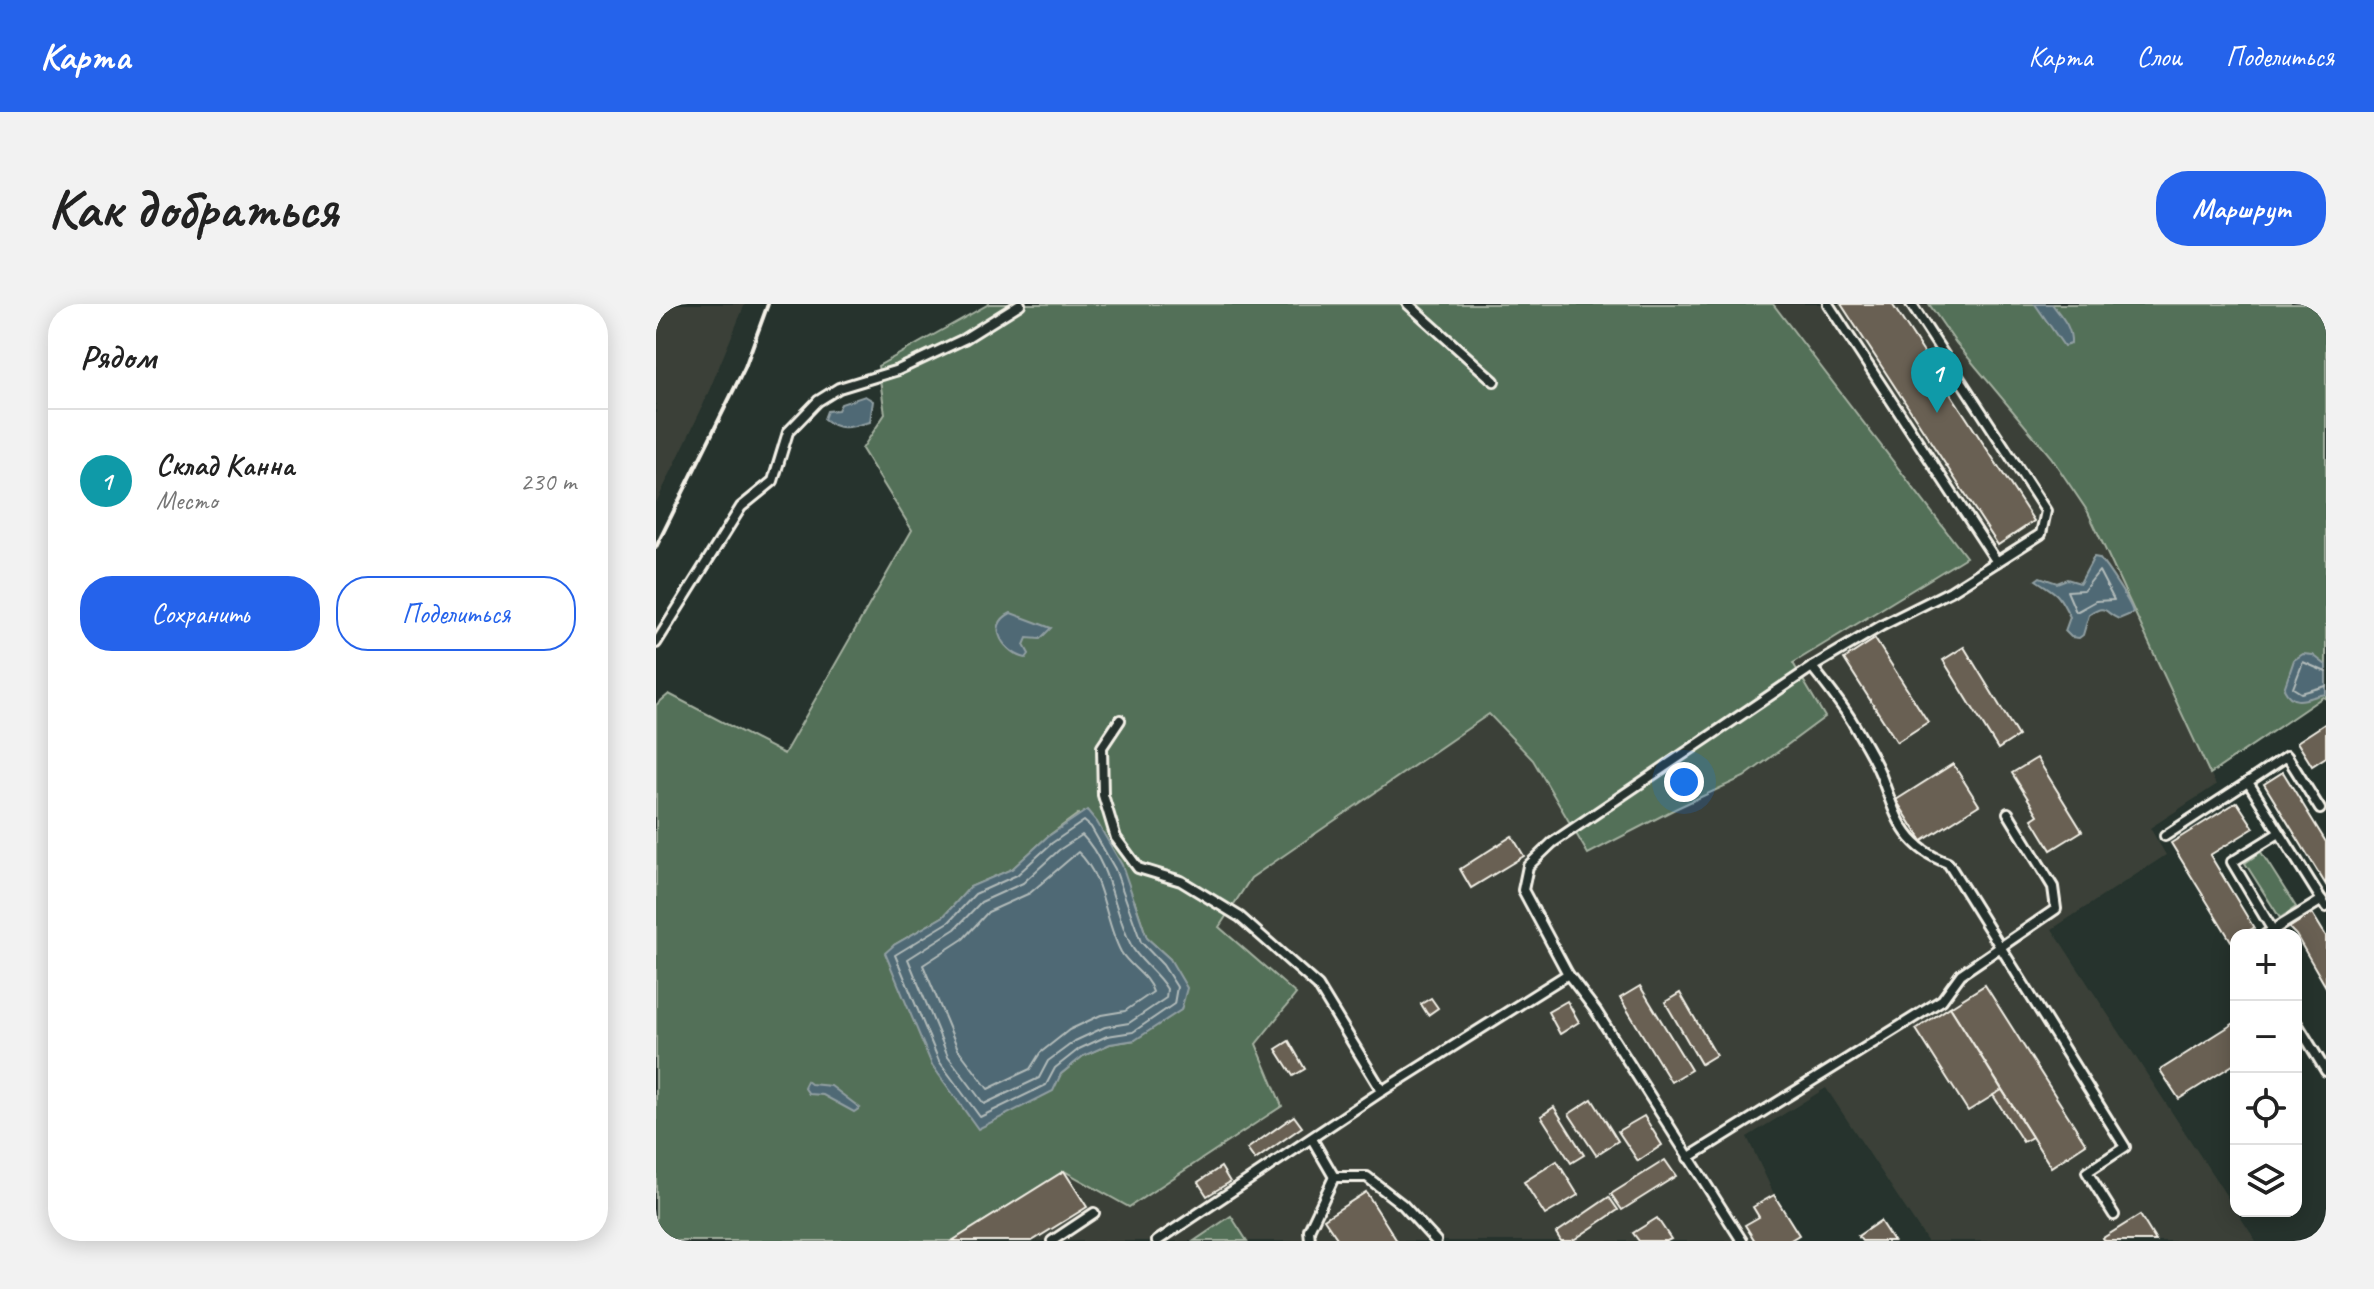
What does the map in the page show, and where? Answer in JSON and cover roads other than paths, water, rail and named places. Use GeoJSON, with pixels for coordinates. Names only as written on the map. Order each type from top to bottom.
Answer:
{"type":"FeatureCollection","features":[{"type":"Feature","properties":{"kind":"lane"},"geometry":{"type":"LineString","coordinates":[[656,643],[741,507],[773,481],[788,432],[818,401],[839,388],[898,370],[964,339],[1020,304]]}},
{"type":"Feature","properties":{"kind":"lane"},"geometry":{"type":"LineString","coordinates":[[1408,304],[1494,381]]}},
{"type":"Feature","properties":{"kind":"lane"},"geometry":{"type":"LineString","coordinates":[[1828,304],[1997,562]]}},
{"type":"Feature","properties":{"kind":"lane"},"geometry":{"type":"LineString","coordinates":[[1742,1241],[1596,1011],[1568,974],[1523,890],[1528,866],[1552,843],[1812,667],[1881,626],[1951,591],[2041,534],[2046,511],[1911,304]]}},
{"type":"Feature","properties":{"kind":"lane"},"geometry":{"type":"LineString","coordinates":[[1812,667],[1851,720],[1879,772],[1887,800],[1909,838],[1927,855],[1948,863],[2125,1147],[2087,1172],[2114,1215]]}},
{"type":"Feature","properties":{"kind":"lane"},"geometry":{"type":"LineString","coordinates":[[1120,720],[1102,747],[1103,795],[1116,838],[1138,868],[1181,881],[1240,917],[1318,986],[1382,1091]]}},
{"type":"Feature","properties":{"kind":"lane"},"geometry":{"type":"LineString","coordinates":[[2165,836],[2287,756],[2320,809]]}},
{"type":"Feature","properties":{"kind":"lane"},"geometry":{"type":"LineString","coordinates":[[2248,782],[2324,903],[2275,929]]}},
{"type":"Feature","properties":{"kind":"lane"},"geometry":{"type":"LineString","coordinates":[[1688,1158],[1942,1000],[1961,974],[2056,909],[2053,887],[2008,813]]}},
{"type":"Feature","properties":{"kind":"lane"},"geometry":{"type":"LineString","coordinates":[[2267,929],[2232,862],[2279,833]]}},
{"type":"Feature","properties":{"kind":"lane"},"geometry":{"type":"LineString","coordinates":[[1157,1241],[1382,1091],[1568,974]]}},
{"type":"Feature","properties":{"kind":"lane"},"geometry":{"type":"LineString","coordinates":[[2302,1032],[2326,1071]]}},
{"type":"Feature","properties":{"kind":"lane"},"geometry":{"type":"LineString","coordinates":[[1312,1139],[1334,1177]]}},
{"type":"Feature","properties":{"kind":"lane"},"geometry":{"type":"LineString","coordinates":[[1310,1241],[1309,1230],[1334,1177]]}},
{"type":"Feature","properties":{"kind":"lane"},"geometry":{"type":"LineString","coordinates":[[1334,1177],[1367,1177],[1403,1205],[1436,1241]]}},
{"type":"Feature","properties":{"kind":"lane"},"geometry":{"type":"LineString","coordinates":[[1052,1241],[1094,1213]]}},
{"type":"Feature","properties":{"kind":"water"},"geometry":{"type":"Polygon","coordinates":[[[2035,304],[2052,304],[2068,327],[2071,344],[2064,346],[2035,304]]]}},
{"type":"Feature","properties":{"kind":"water"},"geometry":{"type":"Polygon","coordinates":[[[865,396],[873,401],[870,422],[840,427],[824,419],[827,411],[838,410],[841,404],[865,396]]]}},
{"type":"Feature","properties":{"kind":"water"},"geometry":{"type":"Polygon","coordinates":[[[2094,557],[2099,558],[2107,569],[2133,613],[2119,619],[2105,610],[2099,610],[2089,615],[2083,635],[2071,637],[2065,631],[2070,617],[2062,602],[2053,591],[2036,580],[2040,577],[2057,583],[2067,579],[2080,583],[2094,557]]]}},
{"type":"Feature","properties":{"kind":"water"},"geometry":{"type":"Polygon","coordinates":[[[1011,613],[1051,628],[1040,639],[1027,638],[1024,645],[1029,654],[1026,658],[1011,651],[1001,639],[999,625],[1011,613]]]}},
{"type":"Feature","properties":{"kind":"water"},"geometry":{"type":"Polygon","coordinates":[[[2303,654],[2313,655],[2326,665],[2326,694],[2297,700],[2284,689],[2294,660],[2303,654]]]}},
{"type":"Feature","properties":{"kind":"water"},"geometry":{"type":"Polygon","coordinates":[[[1087,810],[1122,865],[1147,938],[1170,959],[1187,988],[1181,1010],[1135,1040],[1110,1044],[1083,1056],[1061,1074],[1053,1091],[978,1129],[932,1065],[885,953],[944,916],[970,887],[1012,869],[1047,837],[1087,810]]]}},
{"type":"Feature","properties":{"kind":"water"},"geometry":{"type":"Polygon","coordinates":[[[807,1081],[831,1086],[860,1108],[854,1112],[823,1095],[809,1094],[804,1087],[807,1081]]]}},
{"type":"Feature","properties":{"kind":"railway"},"geometry":{"type":"LineString","coordinates":[[656,547],[745,367],[768,304]]}},
{"type":"Feature","properties":{"kind":"place","name":"Склад Канна"},"geometry":{"type":"Point","coordinates":[1937,413]}}]}
